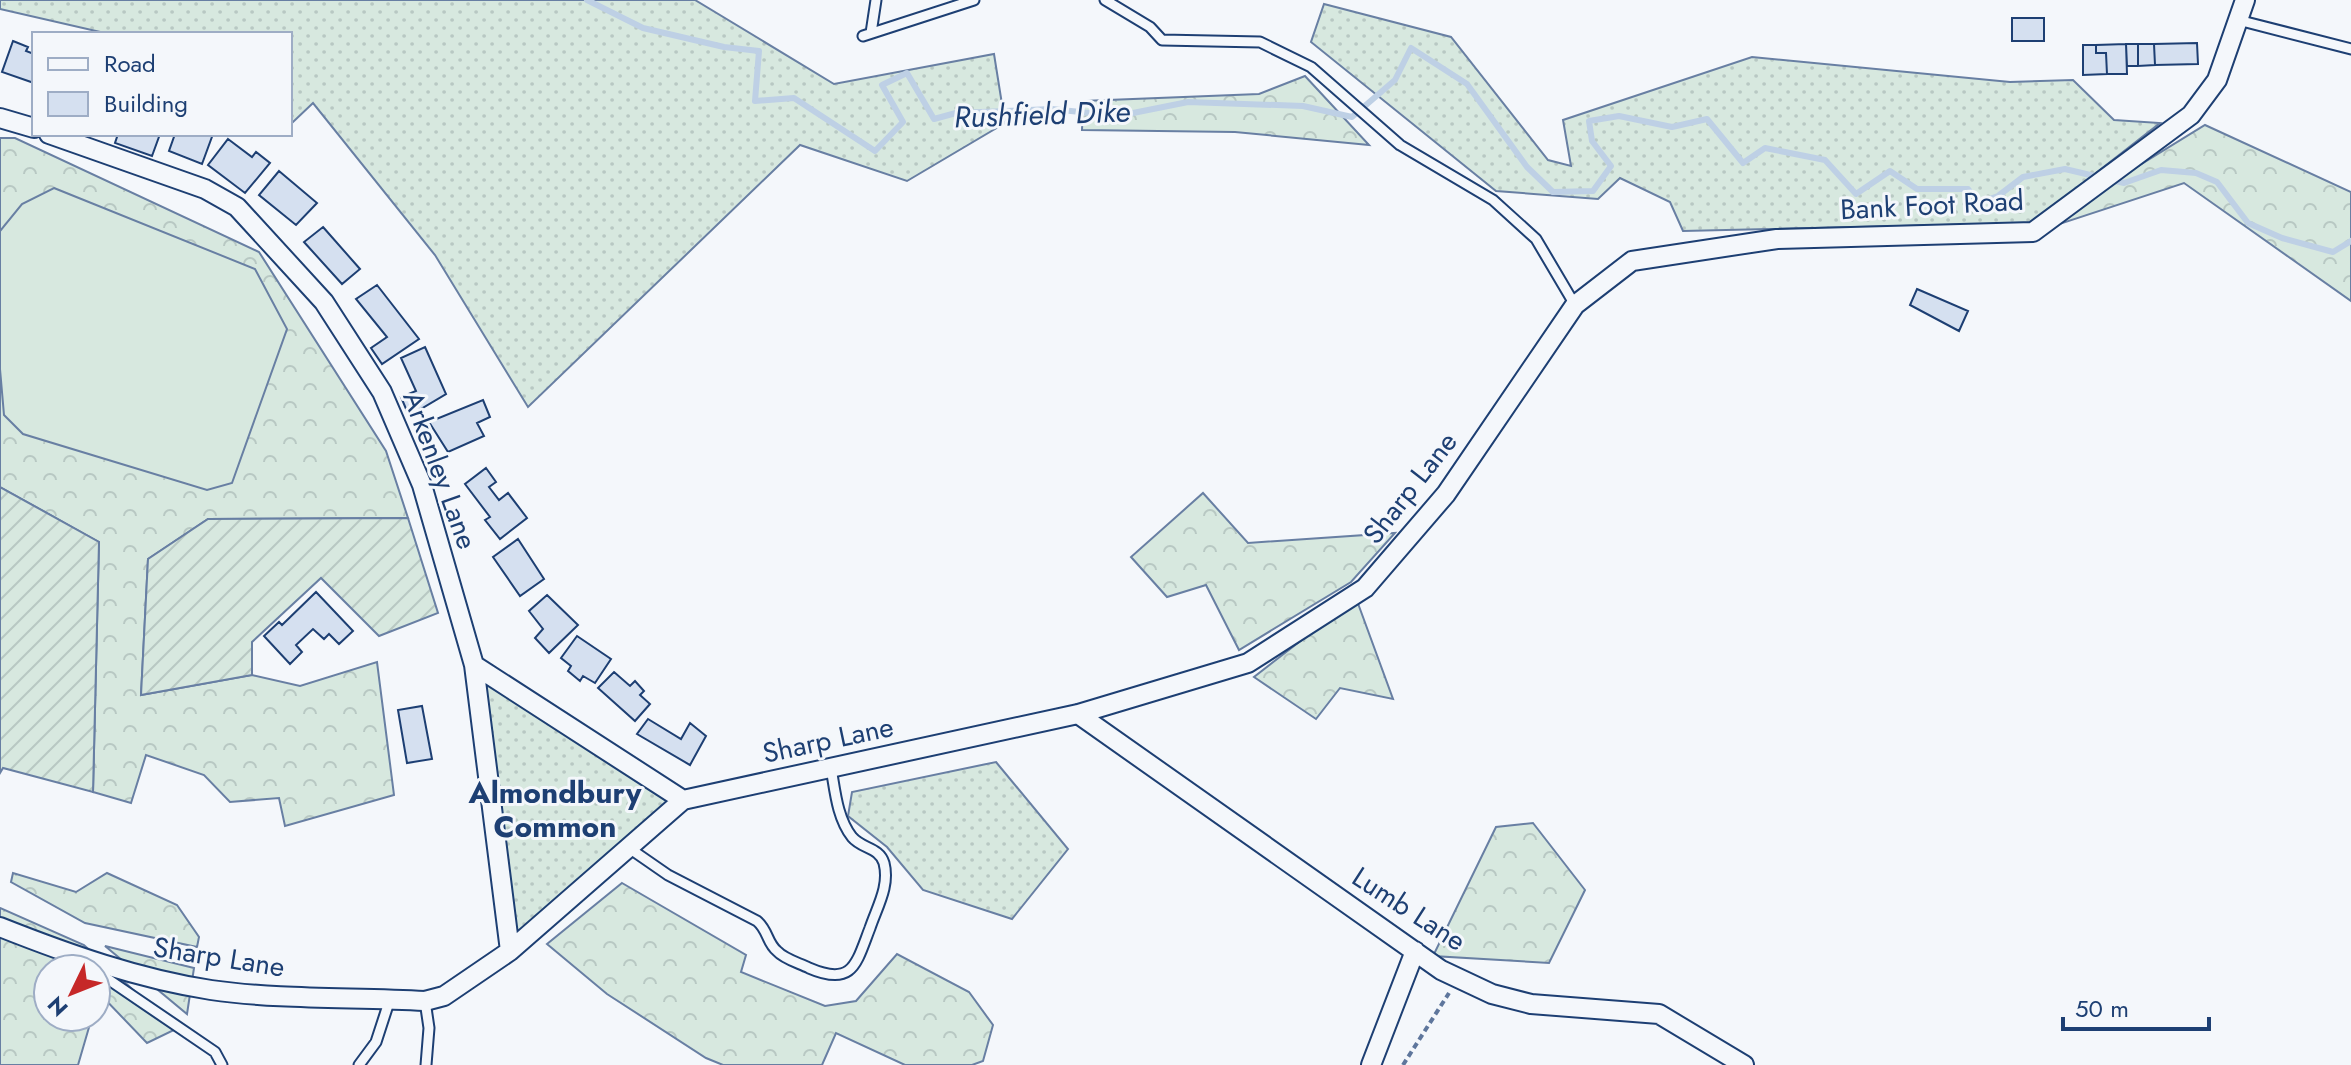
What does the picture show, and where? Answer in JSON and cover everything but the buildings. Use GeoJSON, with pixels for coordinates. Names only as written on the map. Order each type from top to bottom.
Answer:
{"type":"FeatureCollection","features":[{"type":"Feature","properties":{"kind":"street","name":"Bank Foot Road"},"geometry":{"type":"LineString","coordinates":[[1575,305],[1632,261],[1777,239],[2033,232],[2191,115],[2217,80],[2245,0]]}},
{"type":"Feature","properties":{"kind":"street"},"geometry":{"type":"LineString","coordinates":[[0,118],[32,127]]}},
{"type":"Feature","properties":{"kind":"street","name":"Arkenley Lane"},"geometry":{"type":"LineString","coordinates":[[55,136],[205,189],[237,207],[324,302],[382,392],[422,485],[474,665],[510,951]]}},
{"type":"Feature","properties":{"kind":"street","name":"Sharp Lane"},"geometry":{"type":"LineString","coordinates":[[112,966],[210,989],[302,998],[425,1001],[444,996],[510,951],[683,800],[1078,714],[1248,663],[1365,588],[1446,494],[1575,305]]}},
{"type":"Feature","properties":{"kind":"street"},"geometry":{"type":"LineString","coordinates":[[474,665],[683,800]]}},
{"type":"Feature","properties":{"kind":"street","name":"Lumb Lane"},"geometry":{"type":"LineString","coordinates":[[1078,714],[1441,970],[1460,976],[1492,994],[1531,1004],[1659,1014],[1744,1065]]}},
{"type":"Feature","properties":{"kind":"street","name":"Sharp Lane"},"geometry":{"type":"LineString","coordinates":[[0,927],[65,953]]}},
{"type":"Feature","properties":{"kind":"street"},"geometry":{"type":"LineString","coordinates":[[1371,1065],[1415,951]]}},
{"type":"Feature","properties":{"kind":"lane"},"geometry":{"type":"LineString","coordinates":[[876,0],[867,34],[974,0]]}},
{"type":"Feature","properties":{"kind":"lane"},"geometry":{"type":"LineString","coordinates":[[1105,0],[1150,27],[1162,40],[1260,42],[1311,67],[1354,101],[1400,145],[1493,200],[1536,239],[1575,305]]}},
{"type":"Feature","properties":{"kind":"lane"},"geometry":{"type":"LineString","coordinates":[[2238,20],[2351,49]]}},
{"type":"Feature","properties":{"kind":"lane"},"geometry":{"type":"LineString","coordinates":[[629,848],[668,875],[757,921],[778,953],[834,977],[841,976],[855,965],[885,886],[885,872],[878,853],[854,839],[847,828],[831,768]]}},
{"type":"Feature","properties":{"kind":"lane"},"geometry":{"type":"LineString","coordinates":[[112,982],[215,1052],[222,1065]]}},
{"type":"Feature","properties":{"kind":"lane"},"geometry":{"type":"LineString","coordinates":[[359,1065],[376,1042],[390,999]]}},
{"type":"Feature","properties":{"kind":"lane"},"geometry":{"type":"LineString","coordinates":[[425,1001],[429,1028],[426,1065]]}},
{"type":"Feature","properties":{"kind":"path"},"geometry":{"type":"LineString","coordinates":[[1403,1065],[1460,976]]}},
{"type":"Feature","properties":{"kind":"green space"},"geometry":{"type":"Polygon","coordinates":[[[0,0],[695,0],[834,84],[994,54],[1005,123],[907,181],[800,145],[528,407],[435,255],[313,103],[292,121],[292,32],[100,32],[0,9],[0,0]]]}},
{"type":"Feature","properties":{"kind":"green space"},"geometry":{"type":"Polygon","coordinates":[[[1324,4],[1451,37],[1548,160],[1571,166],[1563,120],[1752,57],[2010,82],[2073,80],[2114,120],[2160,123],[2032,223],[1683,231],[1670,202],[1620,178],[1598,199],[1496,191],[1311,42],[1324,4]]]}},
{"type":"Feature","properties":{"kind":"green space"},"geometry":{"type":"Polygon","coordinates":[[[1305,76],[1369,145],[1235,132],[1082,130],[1083,101],[1259,94],[1305,76]]]}},
{"type":"Feature","properties":{"kind":"green space"},"geometry":{"type":"Polygon","coordinates":[[[2205,125],[2351,192],[2351,301],[2184,183],[2026,235],[2205,125]]]}},
{"type":"Feature","properties":{"kind":"green space"},"geometry":{"type":"Polygon","coordinates":[[[0,138],[15,138],[259,252],[386,451],[408,518],[208,519],[148,559],[141,695],[252,675],[300,686],[377,662],[394,795],[285,826],[279,798],[230,802],[204,775],[146,755],[131,803],[93,792],[99,542],[0,487],[0,138]]]}},
{"type":"Feature","properties":{"kind":"green space"},"geometry":{"type":"Polygon","coordinates":[[[54,188],[255,269],[287,329],[232,483],[207,490],[23,434],[4,415],[0,369],[0,231],[22,204],[54,188]]]}},
{"type":"Feature","properties":{"kind":"green space"},"geometry":{"type":"Polygon","coordinates":[[[0,487],[99,542],[93,792],[3,768],[0,773],[0,487]]]}},
{"type":"Feature","properties":{"kind":"green space"},"geometry":{"type":"Polygon","coordinates":[[[1203,493],[1248,543],[1395,533],[1351,582],[1239,650],[1206,585],[1167,597],[1131,557],[1203,493]]]}},
{"type":"Feature","properties":{"kind":"green space"},"geometry":{"type":"Polygon","coordinates":[[[408,518],[438,613],[379,636],[321,578],[252,642],[252,675],[141,695],[148,559],[208,519],[408,518]]]}},
{"type":"Feature","properties":{"kind":"green space"},"geometry":{"type":"Polygon","coordinates":[[[1356,598],[1393,699],[1340,688],[1316,719],[1254,677],[1356,598]]]}},
{"type":"Feature","properties":{"kind":"green space","name":"Almondbury Common"},"geometry":{"type":"Polygon","coordinates":[[[474,665],[680,801],[507,952],[474,665]]]}},
{"type":"Feature","properties":{"kind":"green space"},"geometry":{"type":"Polygon","coordinates":[[[996,762],[1068,849],[1012,919],[923,890],[887,847],[848,816],[852,792],[996,762]]]}},
{"type":"Feature","properties":{"kind":"green space"},"geometry":{"type":"Polygon","coordinates":[[[1533,823],[1585,890],[1549,963],[1433,956],[1496,827],[1533,823]]]}},
{"type":"Feature","properties":{"kind":"green space"},"geometry":{"type":"Polygon","coordinates":[[[13,873],[76,892],[107,873],[177,905],[199,937],[197,947],[85,923],[11,882],[13,873]]]}},
{"type":"Feature","properties":{"kind":"green space"},"geometry":{"type":"Polygon","coordinates":[[[622,883],[746,955],[741,972],[825,1006],[856,1001],[897,954],[969,992],[993,1025],[983,1061],[972,1065],[905,1065],[836,1033],[822,1065],[723,1065],[706,1058],[607,994],[547,944],[622,883]]]}},
{"type":"Feature","properties":{"kind":"green space"},"geometry":{"type":"Polygon","coordinates":[[[0,908],[84,945],[93,953],[32,953],[32,1033],[87,1033],[78,1065],[0,1065],[0,908]]]}},
{"type":"Feature","properties":{"kind":"green space"},"geometry":{"type":"Polygon","coordinates":[[[105,946],[194,968],[187,1014],[105,946]]]}},
{"type":"Feature","properties":{"kind":"green space"},"geometry":{"type":"Polygon","coordinates":[[[112,971],[176,1029],[147,1043],[112,1007],[112,971]]]}},
{"type":"Feature","properties":{"kind":"waterway","name":"Rushfield Dike"},"geometry":{"type":"LineString","coordinates":[[587,0],[643,28],[724,47],[759,51],[755,101],[794,98],[875,151],[903,122],[882,85],[907,73],[934,119],[956,113],[1052,109],[1118,116],[1188,102],[1303,106],[1352,117],[1395,80],[1411,48],[1467,84],[1527,167],[1553,192],[1593,191],[1611,166],[1592,141],[1589,121],[1619,116],[1672,127],[1707,119],[1743,163],[1765,148],[1825,160],[1856,194],[1890,171],[1917,189],[1968,189],[1978,203],[1998,196],[2023,177],[2065,169],[2124,183],[2161,170],[2196,173],[2217,182],[2248,223],[2282,238],[2333,252],[2351,241]]}},
{"type":"Feature","properties":{"kind":"district","name":"Almondbury Common"},"geometry":{"type":"Point","coordinates":[555,809]}}]}
